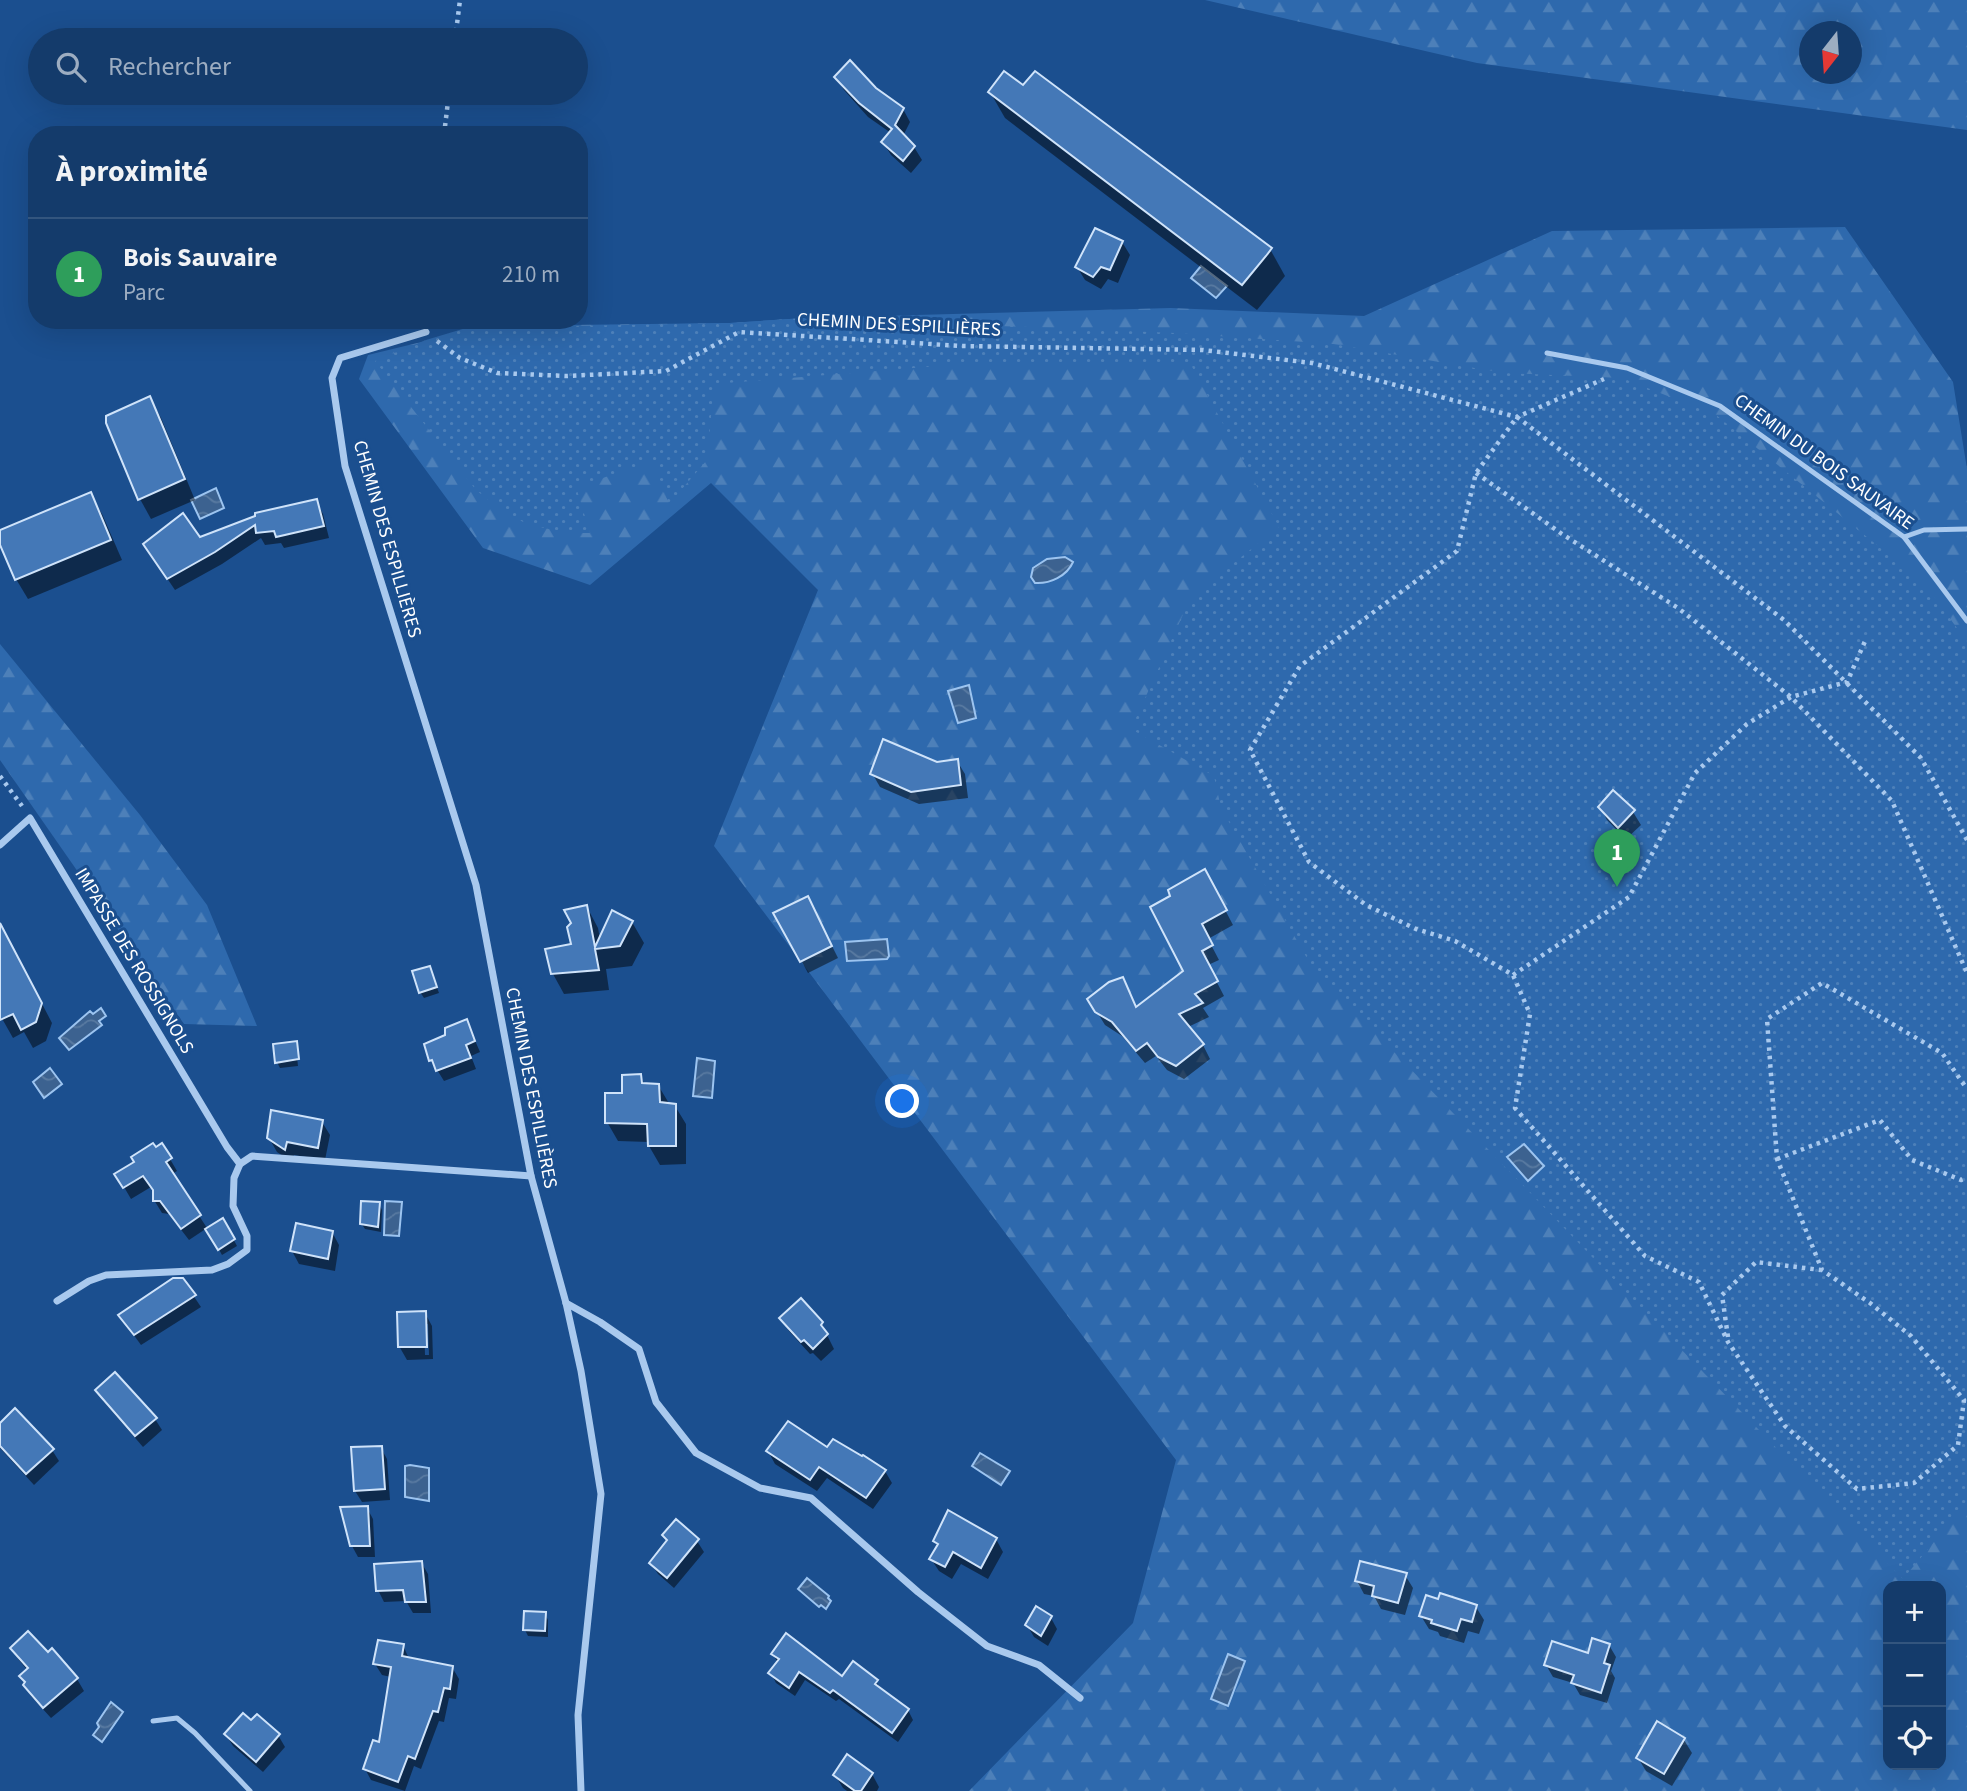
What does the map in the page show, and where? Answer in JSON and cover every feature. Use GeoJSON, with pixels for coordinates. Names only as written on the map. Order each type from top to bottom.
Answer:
{"type":"FeatureCollection","features":[{"type":"Feature","properties":{"kind":"street","name":"CHEMIN DES ESPILLIÈRES"},"geometry":{"type":"LineString","coordinates":[[426,332],[340,358],[332,378],[345,466],[476,885],[531,1176],[566,1303],[581,1371],[601,1494],[579,1715],[581,1791]]}},
{"type":"Feature","properties":{"kind":"street"},"geometry":{"type":"LineString","coordinates":[[0,845],[30,818]]}},
{"type":"Feature","properties":{"kind":"street","name":"IMPASSE DES ROSSIGNOLS"},"geometry":{"type":"LineString","coordinates":[[30,818],[227,1147],[240,1164]]}},
{"type":"Feature","properties":{"kind":"street"},"geometry":{"type":"LineString","coordinates":[[57,1301],[89,1281],[106,1275],[212,1270],[228,1264],[247,1250],[247,1236],[233,1206],[234,1178],[240,1164],[252,1156],[531,1176]]}},
{"type":"Feature","properties":{"kind":"street"},"geometry":{"type":"LineString","coordinates":[[566,1303],[639,1349],[656,1402],[696,1453],[760,1488],[811,1498],[918,1592],[987,1646],[1039,1665],[1080,1698]]}},
{"type":"Feature","properties":{"kind":"lane","name":"CHEMIN DU BOIS SAUVAIRE"},"geometry":{"type":"LineString","coordinates":[[1547,353],[1627,368],[1720,406],[1904,537],[1967,621]]}},
{"type":"Feature","properties":{"kind":"lane"},"geometry":{"type":"LineString","coordinates":[[1904,537],[1924,530],[1967,529]]}},
{"type":"Feature","properties":{"kind":"lane"},"geometry":{"type":"LineString","coordinates":[[153,1721],[177,1718],[195,1733],[250,1791]]}},
{"type":"Feature","properties":{"kind":"path"},"geometry":{"type":"LineString","coordinates":[[456,28],[460,0]]}},
{"type":"Feature","properties":{"kind":"path"},"geometry":{"type":"LineString","coordinates":[[445,126],[448,105]]}},
{"type":"Feature","properties":{"kind":"path","name":"CHEMIN DES ESPILLIÈRES"},"geometry":{"type":"LineString","coordinates":[[426,332],[460,358],[497,373],[567,376],[666,370],[739,332],[962,346],[1203,350],[1312,363],[1517,417]]}},
{"type":"Feature","properties":{"kind":"path"},"geometry":{"type":"LineString","coordinates":[[1627,368],[1517,417],[1476,473],[1457,551],[1300,666],[1250,750],[1309,862],[1366,905],[1416,929],[1455,941],[1513,975],[1530,1014],[1515,1108],[1645,1256],[1699,1282],[1728,1342],[1785,1426],[1857,1489],[1914,1483],[1958,1445],[1964,1401],[1911,1336],[1822,1270],[1756,1262],[1722,1295],[1728,1342]]}},
{"type":"Feature","properties":{"kind":"path"},"geometry":{"type":"LineString","coordinates":[[1517,417],[1784,620],[1922,758],[1967,840]]}},
{"type":"Feature","properties":{"kind":"path"},"geometry":{"type":"LineString","coordinates":[[1476,473],[1562,534],[1678,608],[1791,697],[1892,801],[1967,972]]}},
{"type":"Feature","properties":{"kind":"path"},"geometry":{"type":"LineString","coordinates":[[1847,682],[1866,639]]}},
{"type":"Feature","properties":{"kind":"path"},"geometry":{"type":"LineString","coordinates":[[1513,975],[1629,897],[1695,773],[1747,724],[1791,697],[1847,682]]}},
{"type":"Feature","properties":{"kind":"path"},"geometry":{"type":"LineString","coordinates":[[0,776],[30,818]]}},
{"type":"Feature","properties":{"kind":"path"},"geometry":{"type":"LineString","coordinates":[[1822,1270],[1777,1159],[1767,1019],[1822,983],[1942,1053],[1967,1089]]}},
{"type":"Feature","properties":{"kind":"path"},"geometry":{"type":"LineString","coordinates":[[1777,1159],[1880,1120],[1912,1160],[1961,1180],[1967,1178]]}},
{"type":"Feature","properties":{"kind":"green space"},"geometry":{"type":"Polygon","coordinates":[[[1205,0],[1967,0],[1967,130],[1477,63],[1205,0]]]}},
{"type":"Feature","properties":{"kind":"green space"},"geometry":{"type":"Polygon","coordinates":[[[1845,227],[1953,382],[1967,469],[1967,1791],[969,1791],[1133,1623],[1176,1460],[714,846],[818,590],[711,483],[590,585],[483,548],[359,379],[368,355],[475,329],[588,329],[588,325],[730,323],[805,318],[1171,308],[1364,316],[1552,231],[1845,227]]]}},
{"type":"Feature","properties":{"kind":"green space"},"geometry":{"type":"Polygon","coordinates":[[[805,318],[1175,333],[1333,344],[1504,373],[1622,378],[1716,415],[1925,584],[1967,642],[1967,1502],[1903,1579],[1312,967],[1221,808],[1214,776],[1131,729],[1191,597],[1279,527],[1190,363],[963,364],[714,384],[707,460],[669,504],[653,461],[576,487],[590,533],[566,533],[527,524],[501,510],[476,490],[375,361],[426,340],[463,329],[588,329],[588,326],[730,323],[805,318]]]}},
{"type":"Feature","properties":{"kind":"green space"},"geometry":{"type":"Polygon","coordinates":[[[0,644],[140,815],[207,905],[257,1026],[184,1024],[0,760],[0,644]]]}},
{"type":"Feature","properties":{"kind":"water"},"geometry":{"type":"Polygon","coordinates":[[[1201,266],[1227,286],[1216,298],[1191,278],[1201,266]]]}},
{"type":"Feature","properties":{"kind":"water"},"geometry":{"type":"Polygon","coordinates":[[[216,488],[224,508],[200,519],[191,500],[216,488]]]}},
{"type":"Feature","properties":{"kind":"water"},"geometry":{"type":"Polygon","coordinates":[[[1065,557],[1073,562],[1067,571],[1052,580],[1035,583],[1031,577],[1033,568],[1047,559],[1065,557]]]}},
{"type":"Feature","properties":{"kind":"water"},"geometry":{"type":"Polygon","coordinates":[[[969,685],[976,718],[958,723],[948,691],[969,685]]]}},
{"type":"Feature","properties":{"kind":"water"},"geometry":{"type":"Polygon","coordinates":[[[887,939],[887,959],[847,961],[845,942],[887,939]]]}},
{"type":"Feature","properties":{"kind":"water"},"geometry":{"type":"Polygon","coordinates":[[[101,1008],[106,1016],[99,1021],[102,1025],[69,1050],[59,1038],[90,1011],[93,1014],[101,1008]]]}},
{"type":"Feature","properties":{"kind":"water"},"geometry":{"type":"Polygon","coordinates":[[[697,1058],[715,1061],[712,1098],[693,1096],[697,1058]]]}},
{"type":"Feature","properties":{"kind":"water"},"geometry":{"type":"Polygon","coordinates":[[[50,1068],[62,1084],[44,1098],[33,1082],[50,1068]]]}},
{"type":"Feature","properties":{"kind":"water"},"geometry":{"type":"Polygon","coordinates":[[[1524,1144],[1544,1166],[1528,1181],[1507,1157],[1524,1144]]]}},
{"type":"Feature","properties":{"kind":"water"},"geometry":{"type":"Polygon","coordinates":[[[385,1201],[402,1202],[399,1236],[384,1235],[385,1201]]]}},
{"type":"Feature","properties":{"kind":"water"},"geometry":{"type":"Polygon","coordinates":[[[980,1453],[1010,1471],[1001,1485],[972,1466],[980,1453]]]}},
{"type":"Feature","properties":{"kind":"water"},"geometry":{"type":"Polygon","coordinates":[[[405,1466],[429,1468],[429,1501],[405,1497],[405,1466]]]}},
{"type":"Feature","properties":{"kind":"water"},"geometry":{"type":"Polygon","coordinates":[[[807,1578],[829,1596],[831,1601],[826,1609],[821,1605],[819,1607],[798,1589],[807,1578]]]}},
{"type":"Feature","properties":{"kind":"water"},"geometry":{"type":"Polygon","coordinates":[[[1228,1654],[1245,1661],[1228,1706],[1211,1699],[1228,1654]]]}},
{"type":"Feature","properties":{"kind":"water"},"geometry":{"type":"Polygon","coordinates":[[[111,1702],[123,1712],[102,1742],[93,1735],[99,1727],[97,1723],[111,1702]]]}},
{"type":"Feature","properties":{"kind":"building"},"geometry":{"type":"Polygon","coordinates":[[[850,60],[876,88],[904,108],[895,125],[915,146],[903,161],[881,142],[892,129],[859,103],[834,77],[850,60]]]}},
{"type":"Feature","properties":{"kind":"building"},"geometry":{"type":"Polygon","coordinates":[[[1004,71],[1023,85],[1035,71],[1272,248],[1242,285],[988,92],[1004,71]]]}},
{"type":"Feature","properties":{"kind":"building"},"geometry":{"type":"Polygon","coordinates":[[[1095,228],[1123,241],[1110,270],[1101,267],[1093,277],[1075,267],[1095,228]]]}},
{"type":"Feature","properties":{"kind":"building"},"geometry":{"type":"Polygon","coordinates":[[[150,396],[185,479],[138,500],[106,423],[106,416],[150,396]]]}},
{"type":"Feature","properties":{"kind":"building"},"geometry":{"type":"Polygon","coordinates":[[[91,492],[111,540],[15,580],[0,545],[0,530],[91,492]]]}},
{"type":"Feature","properties":{"kind":"building"},"geometry":{"type":"Polygon","coordinates":[[[317,499],[324,526],[276,537],[274,531],[256,533],[255,525],[167,579],[143,544],[183,513],[200,537],[255,516],[255,513],[317,499]]]}},
{"type":"Feature","properties":{"kind":"building"},"geometry":{"type":"Polygon","coordinates":[[[883,739],[937,762],[958,759],[961,785],[911,792],[870,774],[883,739]]]}},
{"type":"Feature","properties":{"kind":"building"},"geometry":{"type":"Polygon","coordinates":[[[1613,790],[1635,810],[1618,828],[1598,807],[1613,790]]]}},
{"type":"Feature","properties":{"kind":"building"},"geometry":{"type":"Polygon","coordinates":[[[1205,869],[1227,910],[1202,924],[1213,945],[1202,951],[1218,981],[1195,994],[1203,1003],[1179,1014],[1204,1044],[1176,1066],[1158,1057],[1147,1043],[1136,1051],[1112,1022],[1095,1012],[1087,999],[1109,982],[1123,977],[1136,1007],[1183,971],[1150,907],[1170,896],[1168,890],[1205,869]]]}},
{"type":"Feature","properties":{"kind":"building"},"geometry":{"type":"Polygon","coordinates":[[[808,896],[832,946],[800,962],[773,913],[808,896]]]}},
{"type":"Feature","properties":{"kind":"building"},"geometry":{"type":"Polygon","coordinates":[[[587,905],[595,947],[612,910],[633,921],[620,946],[595,949],[599,970],[551,974],[545,949],[571,944],[567,927],[571,923],[564,910],[587,905]]]}},
{"type":"Feature","properties":{"kind":"building"},"geometry":{"type":"Polygon","coordinates":[[[0,923],[42,1003],[36,1022],[21,1030],[13,1014],[0,1020],[0,923]]]}},
{"type":"Feature","properties":{"kind":"building"},"geometry":{"type":"Polygon","coordinates":[[[430,966],[437,987],[419,993],[412,971],[430,966]]]}},
{"type":"Feature","properties":{"kind":"building"},"geometry":{"type":"Polygon","coordinates":[[[467,1019],[475,1041],[466,1045],[471,1058],[436,1071],[432,1060],[429,1061],[424,1044],[445,1035],[445,1028],[467,1019]]]}},
{"type":"Feature","properties":{"kind":"building"},"geometry":{"type":"Polygon","coordinates":[[[297,1041],[299,1059],[275,1063],[273,1044],[297,1041]]]}},
{"type":"Feature","properties":{"kind":"building"},"geometry":{"type":"Polygon","coordinates":[[[641,1074],[642,1083],[659,1084],[660,1102],[676,1104],[676,1146],[648,1146],[647,1124],[605,1123],[605,1093],[622,1093],[622,1075],[641,1074]]]}},
{"type":"Feature","properties":{"kind":"building"},"geometry":{"type":"Polygon","coordinates":[[[271,1110],[323,1120],[318,1148],[287,1142],[285,1150],[267,1138],[271,1110]]]}},
{"type":"Feature","properties":{"kind":"building"},"geometry":{"type":"Polygon","coordinates":[[[153,1143],[156,1147],[162,1143],[172,1158],[166,1162],[201,1215],[181,1229],[160,1201],[153,1201],[153,1190],[143,1176],[123,1188],[114,1174],[134,1162],[131,1157],[153,1143]]]}},
{"type":"Feature","properties":{"kind":"building"},"geometry":{"type":"Polygon","coordinates":[[[361,1201],[380,1202],[378,1227],[360,1224],[361,1201]]]}},
{"type":"Feature","properties":{"kind":"building"},"geometry":{"type":"Polygon","coordinates":[[[223,1218],[235,1239],[218,1250],[205,1229],[223,1218]]]}},
{"type":"Feature","properties":{"kind":"building"},"geometry":{"type":"Polygon","coordinates":[[[296,1223],[333,1231],[328,1259],[290,1251],[296,1223]]]}},
{"type":"Feature","properties":{"kind":"building"},"geometry":{"type":"Polygon","coordinates":[[[173,1278],[183,1278],[196,1295],[134,1335],[118,1315],[173,1278]]]}},
{"type":"Feature","properties":{"kind":"building"},"geometry":{"type":"Polygon","coordinates":[[[801,1298],[823,1322],[821,1325],[828,1334],[813,1349],[804,1340],[801,1342],[779,1318],[801,1298]]]}},
{"type":"Feature","properties":{"kind":"building"},"geometry":{"type":"Polygon","coordinates":[[[426,1311],[427,1347],[398,1347],[397,1312],[426,1311]]]}},
{"type":"Feature","properties":{"kind":"building"},"geometry":{"type":"Polygon","coordinates":[[[115,1372],[157,1418],[135,1436],[95,1390],[115,1372]]]}},
{"type":"Feature","properties":{"kind":"building"},"geometry":{"type":"Polygon","coordinates":[[[15,1408],[54,1449],[26,1474],[0,1446],[0,1423],[15,1408]]]}},
{"type":"Feature","properties":{"kind":"building"},"geometry":{"type":"Polygon","coordinates":[[[788,1421],[827,1447],[833,1439],[886,1470],[866,1498],[819,1467],[810,1480],[766,1451],[788,1421]]]}},
{"type":"Feature","properties":{"kind":"building"},"geometry":{"type":"Polygon","coordinates":[[[382,1446],[385,1489],[354,1491],[351,1447],[382,1446]]]}},
{"type":"Feature","properties":{"kind":"building"},"geometry":{"type":"Polygon","coordinates":[[[368,1506],[370,1546],[350,1546],[340,1507],[368,1506]]]}},
{"type":"Feature","properties":{"kind":"building"},"geometry":{"type":"Polygon","coordinates":[[[948,1510],[997,1538],[981,1568],[953,1552],[945,1567],[929,1559],[938,1544],[933,1541],[948,1510]]]}},
{"type":"Feature","properties":{"kind":"building"},"geometry":{"type":"Polygon","coordinates":[[[676,1519],[699,1539],[667,1578],[649,1563],[667,1540],[662,1535],[676,1519]]]}},
{"type":"Feature","properties":{"kind":"building"},"geometry":{"type":"Polygon","coordinates":[[[422,1561],[426,1602],[405,1602],[403,1590],[376,1591],[374,1564],[422,1561]]]}},
{"type":"Feature","properties":{"kind":"building"},"geometry":{"type":"Polygon","coordinates":[[[1360,1561],[1407,1573],[1398,1603],[1372,1596],[1374,1586],[1355,1581],[1360,1561]]]}},
{"type":"Feature","properties":{"kind":"building"},"geometry":{"type":"Polygon","coordinates":[[[1440,1593],[1477,1605],[1472,1622],[1461,1619],[1457,1631],[1431,1623],[1432,1620],[1419,1616],[1426,1595],[1438,1599],[1440,1593]]]}},
{"type":"Feature","properties":{"kind":"building"},"geometry":{"type":"Polygon","coordinates":[[[1036,1606],[1052,1616],[1041,1636],[1025,1625],[1036,1606]]]}},
{"type":"Feature","properties":{"kind":"building"},"geometry":{"type":"Polygon","coordinates":[[[524,1611],[546,1612],[545,1631],[523,1630],[524,1611]]]}},
{"type":"Feature","properties":{"kind":"building"},"geometry":{"type":"Polygon","coordinates":[[[28,1631],[48,1652],[52,1648],[78,1678],[43,1708],[23,1685],[25,1682],[19,1676],[28,1668],[10,1648],[28,1631]]]}},
{"type":"Feature","properties":{"kind":"building"},"geometry":{"type":"Polygon","coordinates":[[[786,1633],[842,1676],[853,1661],[878,1680],[875,1684],[909,1709],[892,1733],[833,1690],[830,1693],[799,1672],[789,1688],[768,1673],[779,1659],[771,1654],[786,1633]]]}},
{"type":"Feature","properties":{"kind":"building"},"geometry":{"type":"Polygon","coordinates":[[[1592,1638],[1610,1644],[1604,1663],[1610,1665],[1601,1693],[1571,1683],[1574,1675],[1544,1665],[1552,1641],[1588,1653],[1592,1638]]]}},
{"type":"Feature","properties":{"kind":"building"},"geometry":{"type":"Polygon","coordinates":[[[378,1640],[404,1644],[402,1656],[453,1666],[450,1689],[444,1688],[438,1712],[433,1711],[415,1759],[408,1756],[398,1782],[363,1769],[373,1740],[379,1742],[391,1667],[373,1664],[378,1640]]]}},
{"type":"Feature","properties":{"kind":"building"},"geometry":{"type":"Polygon","coordinates":[[[243,1713],[251,1720],[257,1714],[280,1734],[256,1762],[224,1734],[243,1713]]]}},
{"type":"Feature","properties":{"kind":"building"},"geometry":{"type":"Polygon","coordinates":[[[1657,1721],[1685,1738],[1664,1774],[1636,1758],[1657,1721]]]}},
{"type":"Feature","properties":{"kind":"building"},"geometry":{"type":"Polygon","coordinates":[[[847,1754],[873,1773],[861,1791],[855,1791],[833,1775],[847,1754]]]}},
{"type":"Feature","properties":{"kind":"place","name":"Bois Sauvaire"},"geometry":{"type":"Point","coordinates":[1617,887]}}]}
